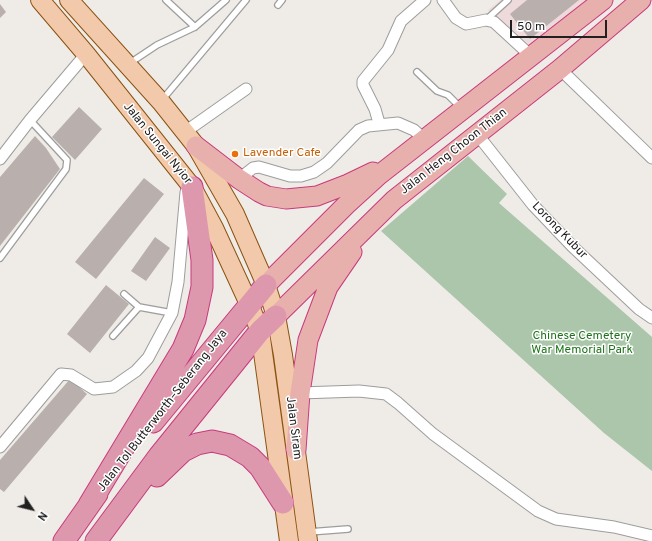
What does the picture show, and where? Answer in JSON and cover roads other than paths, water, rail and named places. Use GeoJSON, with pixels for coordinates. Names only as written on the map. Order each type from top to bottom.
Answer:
{"type":"FeatureCollection","features":[{"type":"Feature","properties":{"kind":"highway"},"geometry":{"type":"LineString","coordinates":[[266,285],[346,205],[398,160],[603,0]]}},
{"type":"Feature","properties":{"kind":"highway","name":"Jalan Heng Choon Thian"},"geometry":{"type":"LineString","coordinates":[[276,316],[394,200],[560,69],[642,0]]}},
{"type":"Feature","properties":{"kind":"highway"},"geometry":{"type":"LineString","coordinates":[[190,139],[239,179],[267,196],[297,199],[317,196],[348,184],[398,160]]}},
{"type":"Feature","properties":{"kind":"highway"},"geometry":{"type":"LineString","coordinates":[[89,505],[183,349],[195,320],[202,287],[202,260],[189,184]]}},
{"type":"Feature","properties":{"kind":"highway"},"geometry":{"type":"LineString","coordinates":[[296,450],[300,393],[308,340],[328,287],[346,259],[394,200]]}},
{"type":"Feature","properties":{"kind":"highway","name":"Jalan Tol Butterworth–Seberang Jaya"},"geometry":{"type":"LineString","coordinates":[[65,540],[89,505],[169,401],[266,285]]}},
{"type":"Feature","properties":{"kind":"highway","name":"Jalan Tol Butterworth–Seberang Jaya"},"geometry":{"type":"LineString","coordinates":[[96,541],[159,456],[260,331],[276,316]]}},
{"type":"Feature","properties":{"kind":"highway"},"geometry":{"type":"LineString","coordinates":[[109,524],[183,451],[197,444],[212,441],[230,445],[250,457],[260,467],[283,503]]}},
{"type":"Feature","properties":{"kind":"main road","name":"Jalan Sungai Nyior"},"geometry":{"type":"LineString","coordinates":[[40,0],[86,54],[189,184],[214,228],[260,331]]}},
{"type":"Feature","properties":{"kind":"main road","name":"Jalan Sungai Nyior"},"geometry":{"type":"LineString","coordinates":[[69,0],[161,102],[190,139],[235,214],[266,285],[276,316]]}},
{"type":"Feature","properties":{"kind":"main road","name":"Jalan Siram"},"geometry":{"type":"LineString","coordinates":[[276,316],[307,537]]}},
{"type":"Feature","properties":{"kind":"main road","name":"Jalan Siram"},"geometry":{"type":"LineString","coordinates":[[260,331],[289,541]]}},
{"type":"Feature","properties":{"kind":"street"},"geometry":{"type":"LineString","coordinates":[[379,124],[375,109],[362,85],[363,81],[388,50],[401,21],[424,0]]}},
{"type":"Feature","properties":{"kind":"street"},"geometry":{"type":"LineString","coordinates":[[443,0],[456,18],[466,24],[486,20],[494,22],[531,56]]}},
{"type":"Feature","properties":{"kind":"street"},"geometry":{"type":"LineString","coordinates":[[0,158],[86,54]]}},
{"type":"Feature","properties":{"kind":"street"},"geometry":{"type":"LineString","coordinates":[[560,69],[652,158]]}},
{"type":"Feature","properties":{"kind":"street"},"geometry":{"type":"LineString","coordinates":[[190,139],[246,89]]}},
{"type":"Feature","properties":{"kind":"street"},"geometry":{"type":"LineString","coordinates":[[239,179],[253,168],[260,167],[290,176],[314,172],[327,164],[359,130],[379,124],[398,123],[414,130],[424,139]]}},
{"type":"Feature","properties":{"kind":"street","name":"Lorong Kubur"},"geometry":{"type":"LineString","coordinates":[[477,134],[543,215],[572,246],[634,304],[652,318]]}},
{"type":"Feature","properties":{"kind":"street"},"geometry":{"type":"LineString","coordinates":[[0,446],[61,374],[71,375],[94,389],[113,387],[126,380],[148,358],[172,313],[178,282],[189,184]]}},
{"type":"Feature","properties":{"kind":"street"},"geometry":{"type":"LineString","coordinates":[[300,393],[365,391],[386,394],[433,434],[542,513],[556,519],[614,527],[652,536]]}},
{"type":"Feature","properties":{"kind":"lane"},"geometry":{"type":"LineString","coordinates":[[166,0],[194,27]]}},
{"type":"Feature","properties":{"kind":"lane"},"geometry":{"type":"LineString","coordinates":[[128,65],[156,45],[194,27],[226,0]]}},
{"type":"Feature","properties":{"kind":"lane"},"geometry":{"type":"LineString","coordinates":[[161,102],[246,0]]}},
{"type":"Feature","properties":{"kind":"lane"},"geometry":{"type":"LineString","coordinates":[[278,5],[282,0]]}},
{"type":"Feature","properties":{"kind":"lane"},"geometry":{"type":"LineString","coordinates":[[486,20],[508,0]]}},
{"type":"Feature","properties":{"kind":"lane"},"geometry":{"type":"LineString","coordinates":[[417,72],[437,90],[448,95],[462,110]]}},
{"type":"Feature","properties":{"kind":"lane"},"geometry":{"type":"LineString","coordinates":[[0,258],[66,170],[67,160],[30,120]]}},
{"type":"Feature","properties":{"kind":"lane"},"geometry":{"type":"LineString","coordinates":[[124,294],[139,307],[172,313]]}},
{"type":"Feature","properties":{"kind":"lane"},"geometry":{"type":"LineString","coordinates":[[113,336],[139,307]]}},
{"type":"Feature","properties":{"kind":"lane"},"geometry":{"type":"LineString","coordinates":[[307,537],[348,529]]}},
{"type":"Feature","properties":{"kind":"place","name":"Lavender Cafe"},"geometry":{"type":"Point","coordinates":[235,154]}},
{"type":"Feature","properties":{"kind":"park label","name":"Chinese Cemetery War Memorial Park"},"geometry":{"type":"Point","coordinates":[582,344]}}]}
